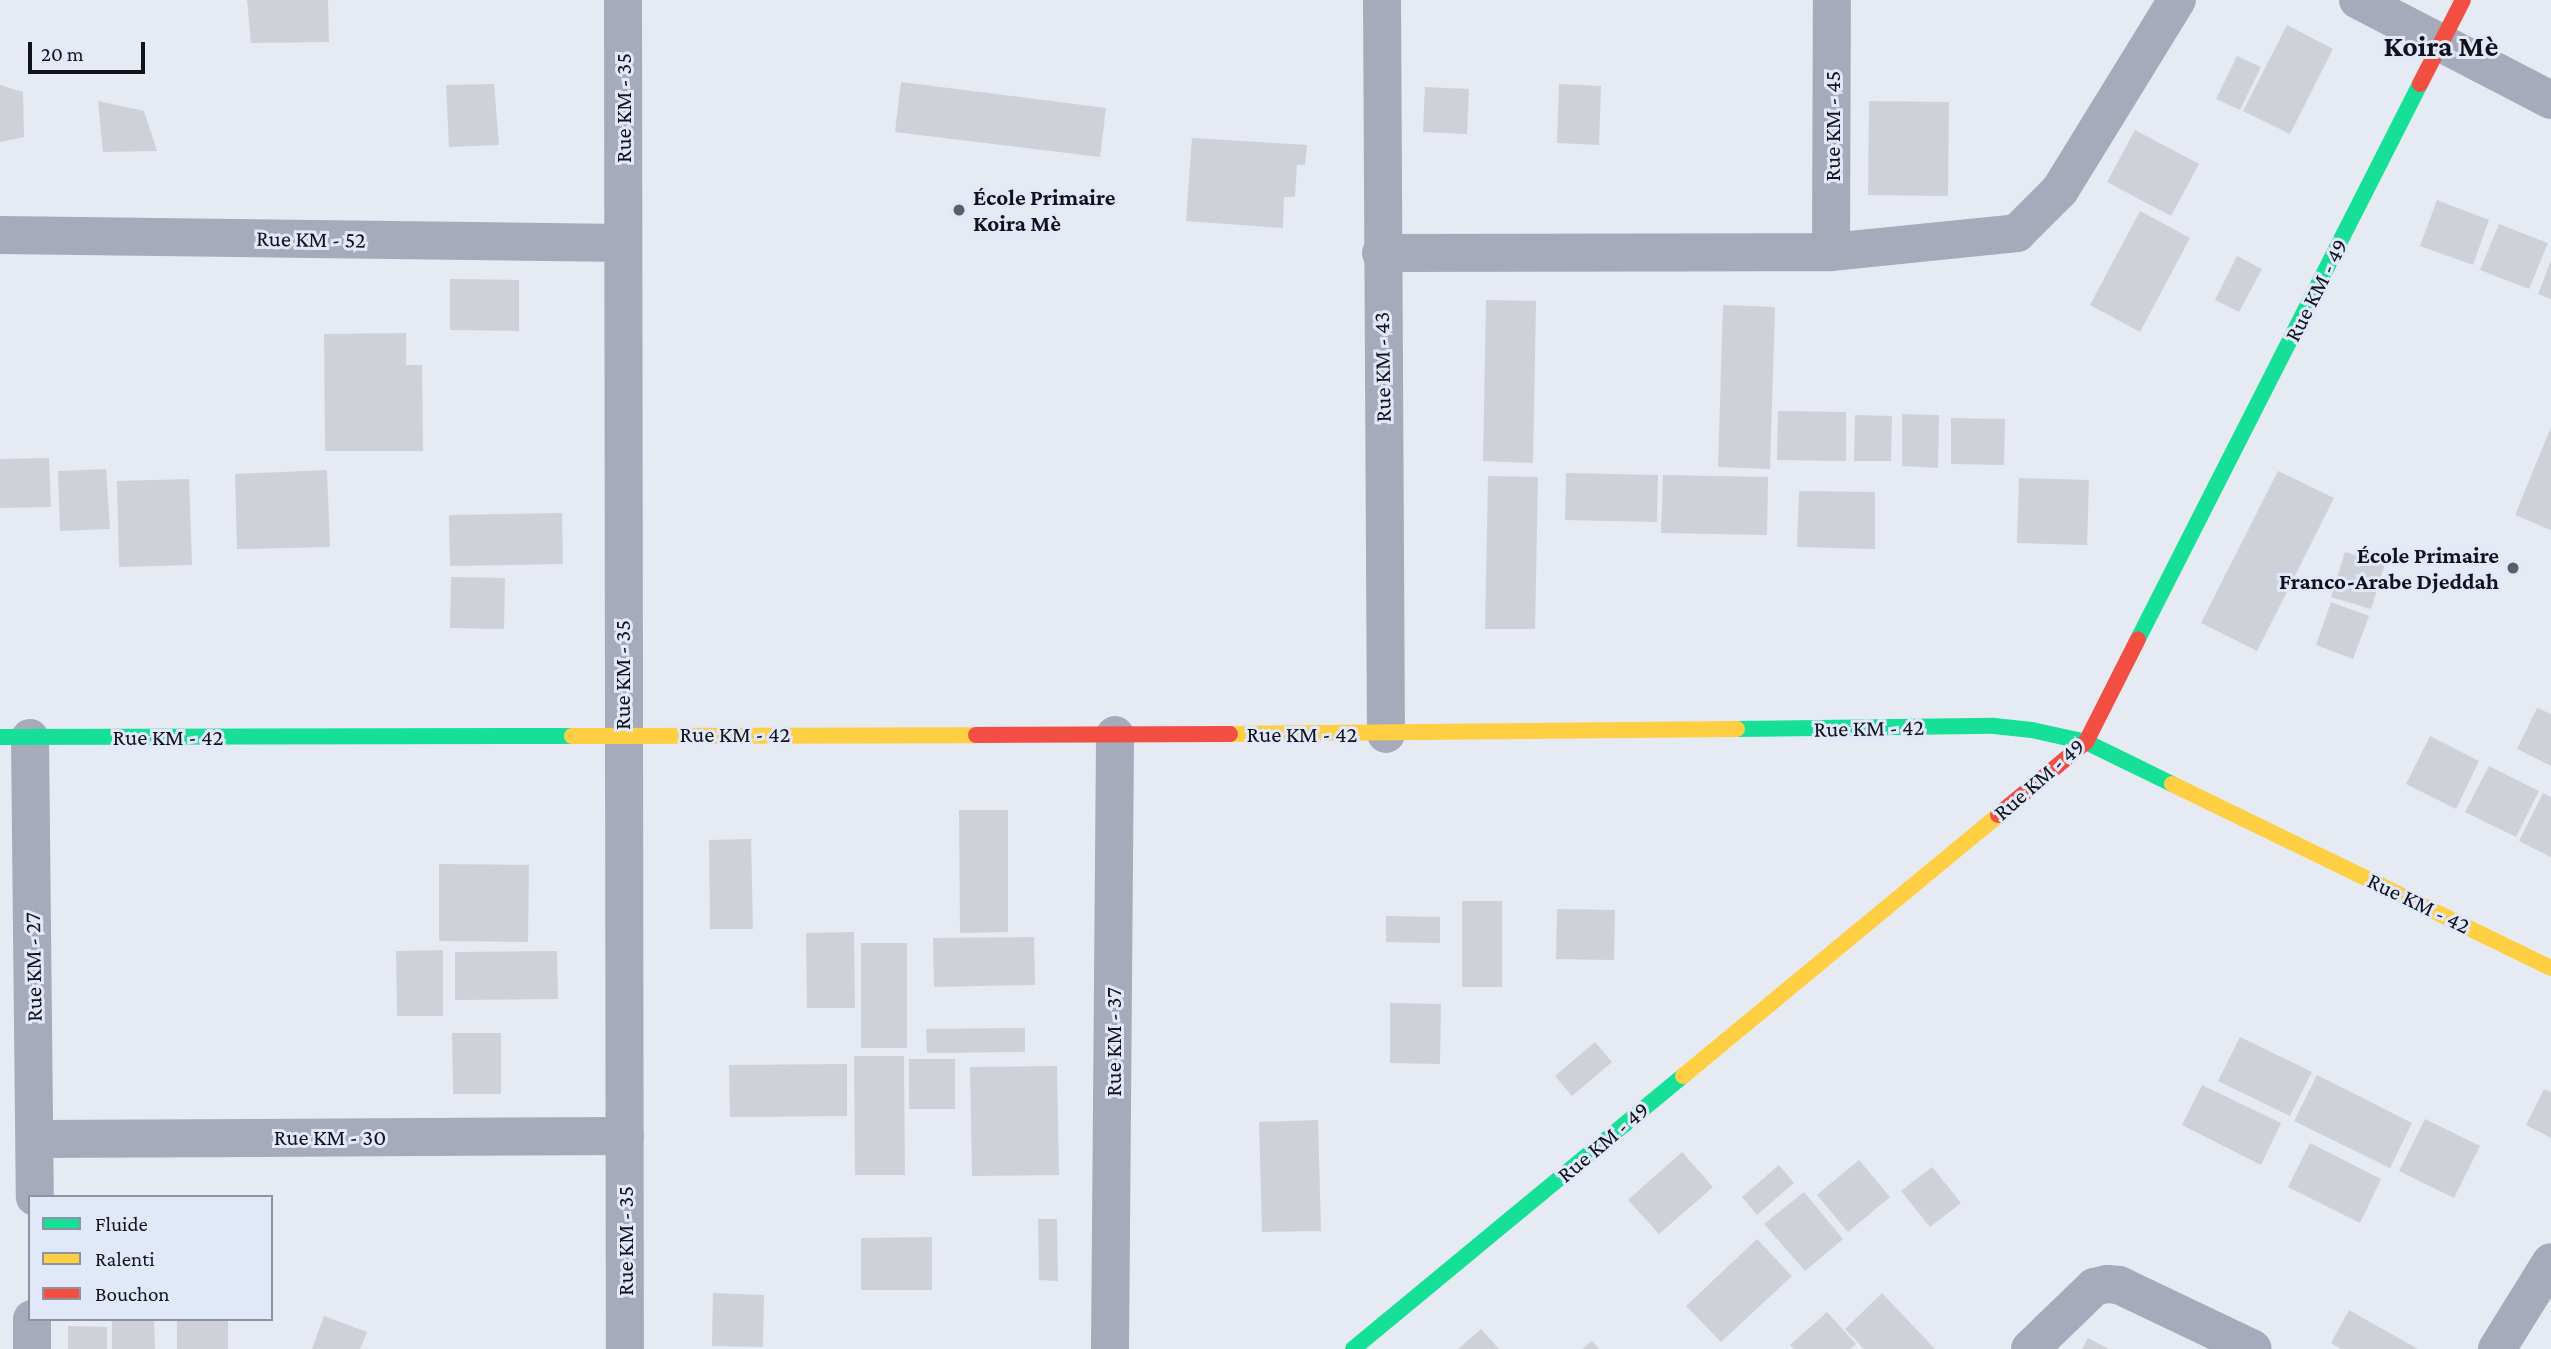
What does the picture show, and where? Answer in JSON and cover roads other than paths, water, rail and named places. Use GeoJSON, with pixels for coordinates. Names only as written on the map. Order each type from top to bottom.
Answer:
{"type":"FeatureCollection","features":[{"type":"Feature","properties":{"kind":"street","name":"Rue KM - 35"},"geometry":{"type":"LineString","coordinates":[[623,0],[621,734],[625,1349]]}},
{"type":"Feature","properties":{"kind":"street","name":"Rue KM - 43"},"geometry":{"type":"LineString","coordinates":[[1381,0],[1386,734]]}},
{"type":"Feature","properties":{"kind":"street","name":"Rue KM - 45"},"geometry":{"type":"LineString","coordinates":[[1831,252],[1832,0]]}},
{"type":"Feature","properties":{"kind":"street"},"geometry":{"type":"LineString","coordinates":[[1381,253],[1831,252],[2017,233],[2060,190],[2177,0]]}},
{"type":"Feature","properties":{"kind":"street"},"geometry":{"type":"LineString","coordinates":[[2358,0],[2441,46],[2551,100]]}},
{"type":"Feature","properties":{"kind":"street","name":"Rue KM - 49"},"geometry":{"type":"LineString","coordinates":[[1353,1349],[2086,742],[2463,0]]}},
{"type":"Feature","properties":{"kind":"street","name":"Rue KM - 52"},"geometry":{"type":"LineString","coordinates":[[0,235],[622,243]]}},
{"type":"Feature","properties":{"kind":"street","name":"Rue KM - 42"},"geometry":{"type":"LineString","coordinates":[[15,737],[1386,734],[1994,726],[2086,742],[2551,968]]}},
{"type":"Feature","properties":{"kind":"street","name":"Rue KM - 37"},"geometry":{"type":"LineString","coordinates":[[1110,1349],[1115,735]]}},
{"type":"Feature","properties":{"kind":"street","name":"Rue KM - 27"},"geometry":{"type":"LineString","coordinates":[[15,737],[36,1139],[35,1195]]}},
{"type":"Feature","properties":{"kind":"street","name":"Rue KM - 30"},"geometry":{"type":"LineString","coordinates":[[36,1139],[625,1136]]}},
{"type":"Feature","properties":{"kind":"street"},"geometry":{"type":"LineString","coordinates":[[2497,1349],[2551,1262]]}},
{"type":"Feature","properties":{"kind":"street"},"geometry":{"type":"LineString","coordinates":[[2030,1349],[2094,1287],[2119,1284],[2253,1349]]}},
{"type":"Feature","properties":{"kind":"street"},"geometry":{"type":"LineString","coordinates":[[32,1321],[32,1349]]}},
{"type":"Feature","properties":{"kind":"place","name":"École Primaire Koira Mè"},"geometry":{"type":"Point","coordinates":[959,210]}},
{"type":"Feature","properties":{"kind":"place","name":"École Primaire Franco-Arabe Djeddah"},"geometry":{"type":"Point","coordinates":[2513,568]}},
{"type":"Feature","properties":{"kind":"district","name":"Koira Mè"},"geometry":{"type":"Point","coordinates":[2441,46]}}]}
